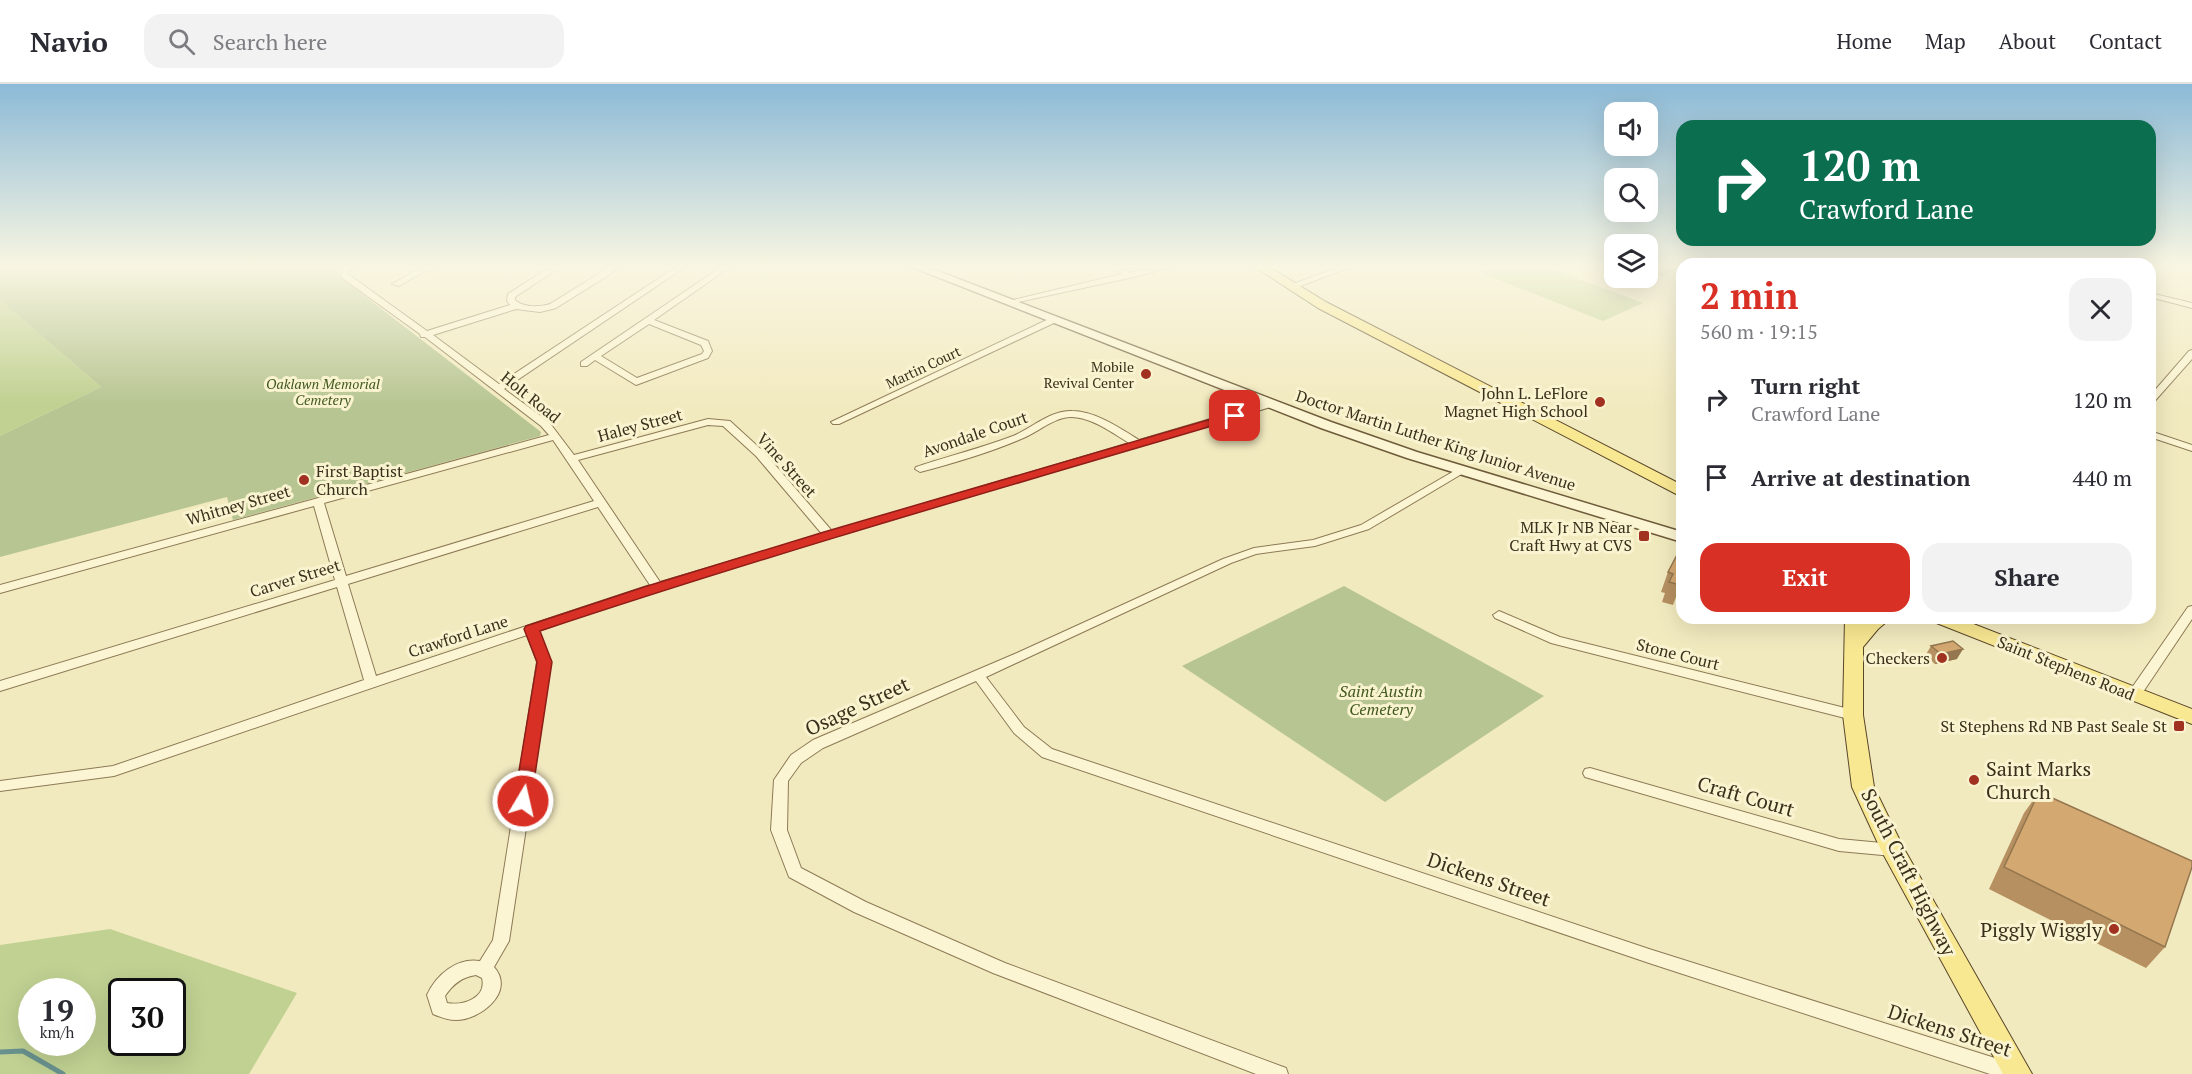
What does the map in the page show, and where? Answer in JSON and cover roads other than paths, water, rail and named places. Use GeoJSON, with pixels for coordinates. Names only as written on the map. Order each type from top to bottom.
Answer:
{"type":"FeatureCollection","features":[{"type":"Feature","properties":{"kind":"main road","name":"Doctor Martin Luther King Junior Avenue"},"geometry":{"type":"LineString","coordinates":[[1031,311],[1326,425],[1461,470],[1676,535]]}},
{"type":"Feature","properties":{"kind":"main road"},"geometry":{"type":"LineString","coordinates":[[1334,311],[1676,489]]}},
{"type":"Feature","properties":{"kind":"main road","name":"South Craft Highway"},"geometry":{"type":"LineString","coordinates":[[1854,624],[1853,715],[1863,787],[1893,850],[2018,1074]]}},
{"type":"Feature","properties":{"kind":"main road"},"geometry":{"type":"LineString","coordinates":[[1854,646],[1873,624]]}},
{"type":"Feature","properties":{"kind":"main road","name":"Saint Stephens Road"},"geometry":{"type":"LineString","coordinates":[[1956,624],[2192,717]]}},
{"type":"Feature","properties":{"kind":"street","name":"Holt Road"},"geometry":{"type":"LineString","coordinates":[[393,311],[545,424],[556,436],[657,587]]}},
{"type":"Feature","properties":{"kind":"street"},"geometry":{"type":"LineString","coordinates":[[424,335],[500,311]]}},
{"type":"Feature","properties":{"kind":"street"},"geometry":{"type":"LineString","coordinates":[[498,389],[615,311]]}},
{"type":"Feature","properties":{"kind":"street"},"geometry":{"type":"LineString","coordinates":[[584,364],[663,311]]}},
{"type":"Feature","properties":{"kind":"street","name":"Martin Court"},"geometry":{"type":"LineString","coordinates":[[836,422],[1053,320]]}},
{"type":"Feature","properties":{"kind":"street"},"geometry":{"type":"LineString","coordinates":[[596,357],[636,382],[705,356],[708,351],[705,343],[649,321]]}},
{"type":"Feature","properties":{"kind":"street"},"geometry":{"type":"LineString","coordinates":[[2156,394],[2192,352]]}},
{"type":"Feature","properties":{"kind":"street","name":"Crawford Lane"},"geometry":{"type":"LineString","coordinates":[[0,786],[114,771],[371,682],[657,587],[1271,404]]}},
{"type":"Feature","properties":{"kind":"street","name":"Avondale Court"},"geometry":{"type":"LineString","coordinates":[[920,469],[1030,432],[1058,416],[1067,414],[1078,414],[1123,434],[1138,444]]}},
{"type":"Feature","properties":{"kind":"street","name":"Haley Street"},"geometry":{"type":"LineString","coordinates":[[571,459],[718,421]]}},
{"type":"Feature","properties":{"kind":"street","name":"Vine Street"},"geometry":{"type":"LineString","coordinates":[[718,421],[726,423],[760,454],[829,535]]}},
{"type":"Feature","properties":{"kind":"street","name":"Whitney Street"},"geometry":{"type":"LineString","coordinates":[[0,589],[556,436]]}},
{"type":"Feature","properties":{"kind":"street"},"geometry":{"type":"LineString","coordinates":[[2156,436],[2192,448]]}},
{"type":"Feature","properties":{"kind":"street","name":"Osage Street"},"geometry":{"type":"LineString","coordinates":[[1279,1074],[999,968],[860,907],[795,872],[779,830],[778,808],[781,780],[796,759],[818,744],[1254,551],[1315,543],[1365,527],[1461,470]]}},
{"type":"Feature","properties":{"kind":"street"},"geometry":{"type":"LineString","coordinates":[[318,500],[371,682]]}},
{"type":"Feature","properties":{"kind":"street","name":"Carver Street"},"geometry":{"type":"LineString","coordinates":[[0,686],[599,503]]}},
{"type":"Feature","properties":{"kind":"street"},"geometry":{"type":"LineString","coordinates":[[2134,695],[2192,610]]}},
{"type":"Feature","properties":{"kind":"street","name":"Stone Court"},"geometry":{"type":"LineString","coordinates":[[1499,615],[1556,640],[1853,715]]}},
{"type":"Feature","properties":{"kind":"street"},"geometry":{"type":"LineString","coordinates":[[484,969],[501,940],[544,662],[531,629]]}},
{"type":"Feature","properties":{"kind":"street","name":"Dickens Street"},"geometry":{"type":"LineString","coordinates":[[978,675],[1019,729],[1047,753],[1649,956],[2018,1074]]}},
{"type":"Feature","properties":{"kind":"street","name":"Craft Court"},"geometry":{"type":"LineString","coordinates":[[1590,773],[1839,845],[1893,850]]}},
{"type":"Feature","properties":{"kind":"waterway"},"geometry":{"type":"LineString","coordinates":[[0,1052],[23,1051],[63,1074]]}},
{"type":"Feature","properties":{"kind":"place","name":"Mobile Revival Center"},"geometry":{"type":"Point","coordinates":[1146,374]}},
{"type":"Feature","properties":{"kind":"place","name":"John L. LeFlore Magnet High School"},"geometry":{"type":"Point","coordinates":[1600,402]}},
{"type":"Feature","properties":{"kind":"place","name":"First Baptist Church"},"geometry":{"type":"Point","coordinates":[304,480]}},
{"type":"Feature","properties":{"kind":"place","name":"MLK Jr NB Near Craft Hwy at CVS"},"geometry":{"type":"Point","coordinates":[1644,536]}},
{"type":"Feature","properties":{"kind":"place","name":"Checkers"},"geometry":{"type":"Point","coordinates":[1942,658]}},
{"type":"Feature","properties":{"kind":"place","name":"St Stephens Rd NB Past Seale St"},"geometry":{"type":"Point","coordinates":[2179,726]}},
{"type":"Feature","properties":{"kind":"place","name":"Saint Marks Church"},"geometry":{"type":"Point","coordinates":[1974,780]}},
{"type":"Feature","properties":{"kind":"place","name":"Piggly Wiggly"},"geometry":{"type":"Point","coordinates":[2114,929]}},
{"type":"Feature","properties":{"kind":"park label","name":"Oaklawn Memorial Cemetery"},"geometry":{"type":"Point","coordinates":[323,392]}},
{"type":"Feature","properties":{"kind":"park label","name":"Saint Austin Cemetery"},"geometry":{"type":"Point","coordinates":[1381,700]}}]}
